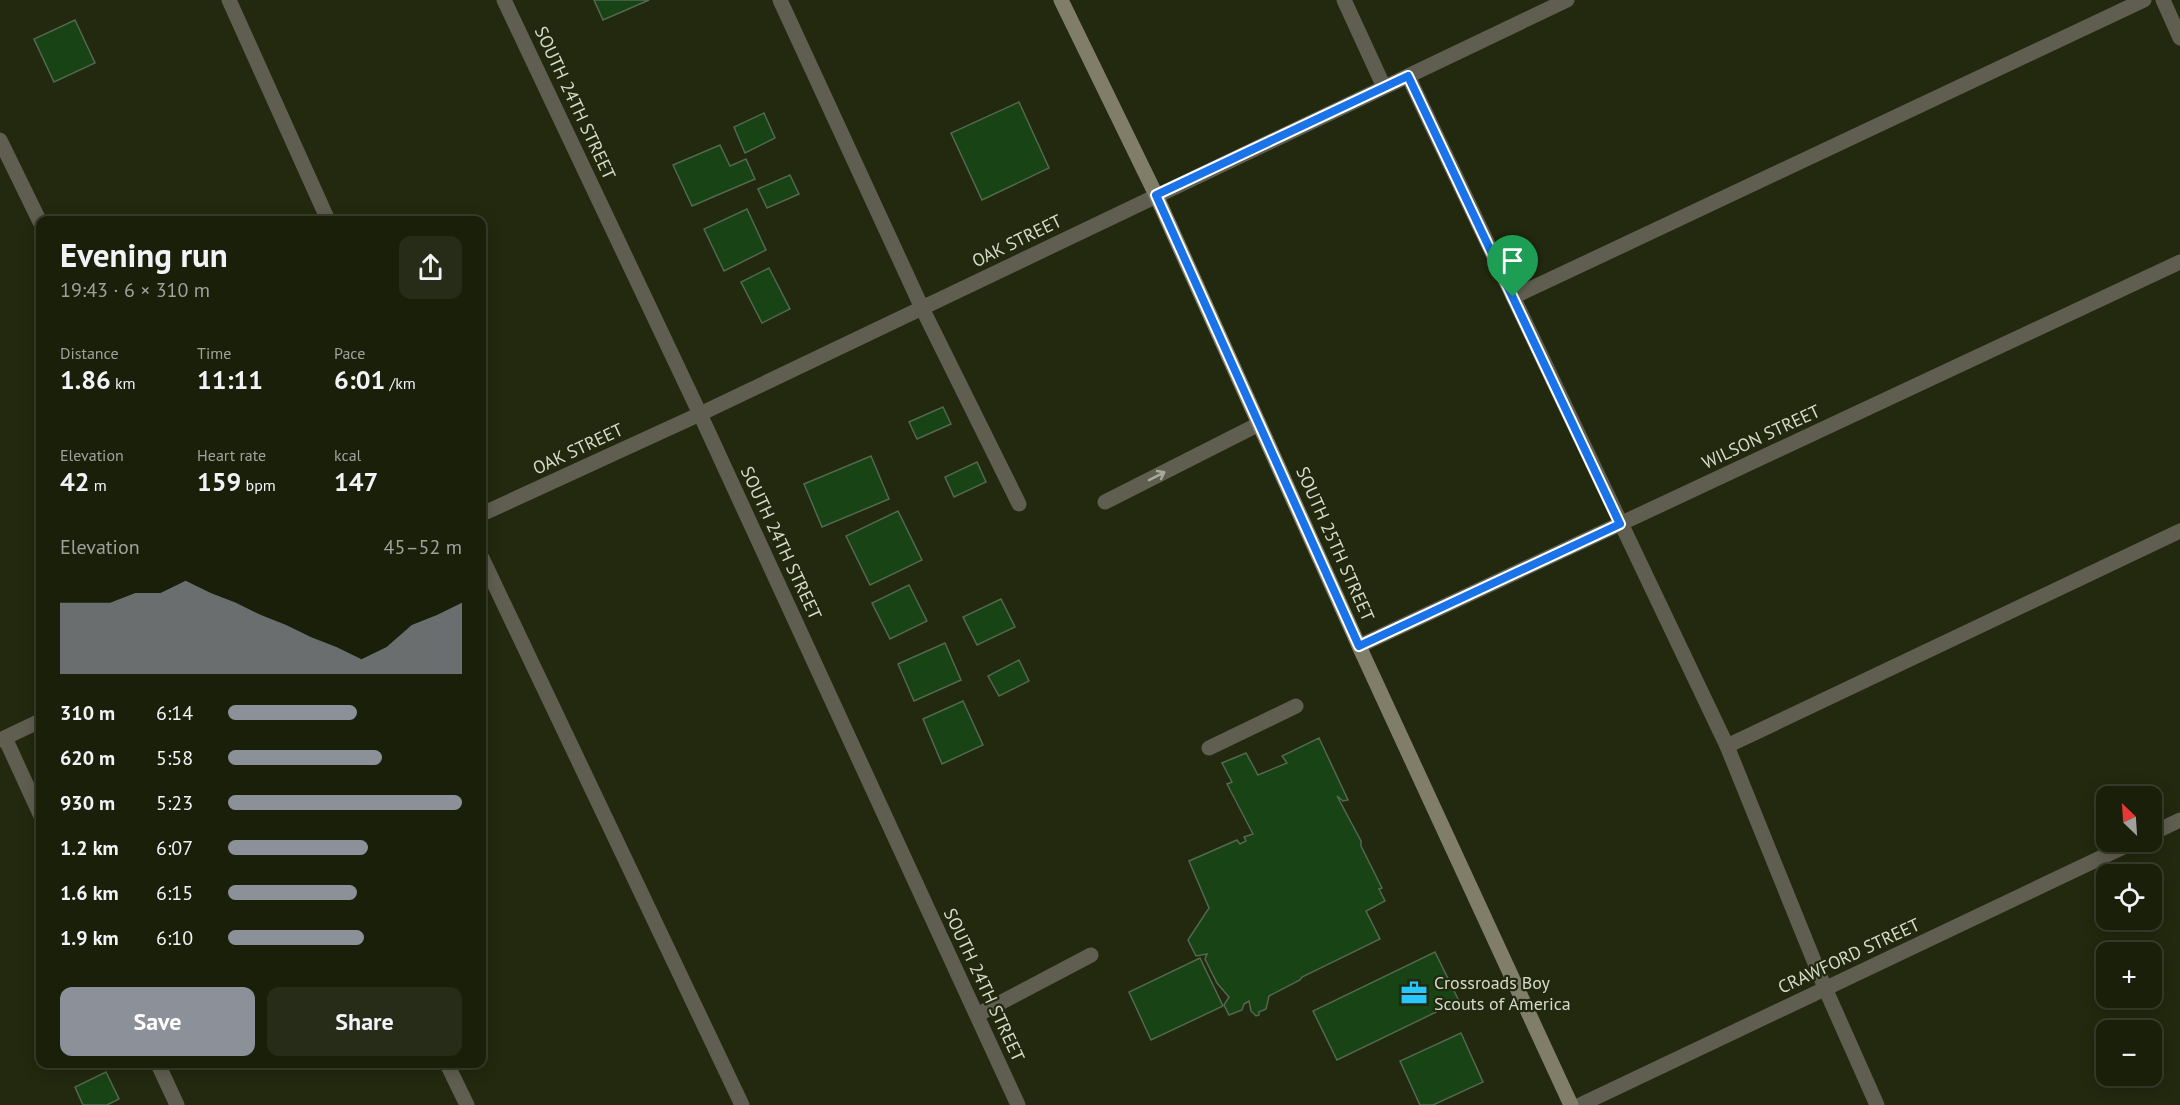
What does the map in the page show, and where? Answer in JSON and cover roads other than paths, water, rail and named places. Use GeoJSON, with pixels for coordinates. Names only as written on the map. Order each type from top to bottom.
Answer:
{"type":"FeatureCollection","features":[{"type":"Feature","properties":{"kind":"main road","name":"SOUTH 25TH STREET"},"geometry":{"type":"LineString","coordinates":[[1061,0],[1156,195],[1359,646],[1571,1105]]}},
{"type":"Feature","properties":{"kind":"street"},"geometry":{"type":"LineString","coordinates":[[229,0],[326,216]]}},
{"type":"Feature","properties":{"kind":"street","name":"SOUTH 24TH STREET"},"geometry":{"type":"LineString","coordinates":[[504,0],[700,414],[1018,1105]]}},
{"type":"Feature","properties":{"kind":"street"},"geometry":{"type":"LineString","coordinates":[[780,0],[922,308],[1019,504]]}},
{"type":"Feature","properties":{"kind":"street"},"geometry":{"type":"LineString","coordinates":[[1344,0],[1384,87]]}},
{"type":"Feature","properties":{"kind":"street","name":"OAK STREET"},"geometry":{"type":"LineString","coordinates":[[486,512],[700,414],[1568,0]]}},
{"type":"Feature","properties":{"kind":"street"},"geometry":{"type":"LineString","coordinates":[[1513,297],[2144,0]]}},
{"type":"Feature","properties":{"kind":"street"},"geometry":{"type":"LineString","coordinates":[[2163,0],[2180,38]]}},
{"type":"Feature","properties":{"kind":"street"},"geometry":{"type":"LineString","coordinates":[[1408,76],[1727,746],[1825,988],[1877,1105]]}},
{"type":"Feature","properties":{"kind":"street"},"geometry":{"type":"LineString","coordinates":[[0,140],[37,216]]}},
{"type":"Feature","properties":{"kind":"street","name":"WILSON STREET"},"geometry":{"type":"LineString","coordinates":[[1359,646],[2180,262]]}},
{"type":"Feature","properties":{"kind":"street"},"geometry":{"type":"LineString","coordinates":[[1105,502],[1259,424]]}},
{"type":"Feature","properties":{"kind":"street"},"geometry":{"type":"LineString","coordinates":[[1727,746],[2180,531]]}},
{"type":"Feature","properties":{"kind":"street"},"geometry":{"type":"LineString","coordinates":[[486,566],[742,1105]]}},
{"type":"Feature","properties":{"kind":"street"},"geometry":{"type":"LineString","coordinates":[[1209,748],[1296,706]]}},
{"type":"Feature","properties":{"kind":"street"},"geometry":{"type":"LineString","coordinates":[[36,723],[2,739],[36,806]]}},
{"type":"Feature","properties":{"kind":"street"},"geometry":{"type":"LineString","coordinates":[[2162,829],[2180,820]]}},
{"type":"Feature","properties":{"kind":"street","name":"CRAWFORD STREET"},"geometry":{"type":"LineString","coordinates":[[1580,1105],[2113,852]]}},
{"type":"Feature","properties":{"kind":"street"},"geometry":{"type":"LineString","coordinates":[[977,1015],[1091,955]]}},
{"type":"Feature","properties":{"kind":"street"},"geometry":{"type":"LineString","coordinates":[[160,1068],[177,1105]]}},
{"type":"Feature","properties":{"kind":"street"},"geometry":{"type":"LineString","coordinates":[[449,1068],[467,1105]]}},
{"type":"Feature","properties":{"kind":"place","name":"Crossroads Boy Scouts of America"},"geometry":{"type":"Point","coordinates":[1414,993]}}]}
